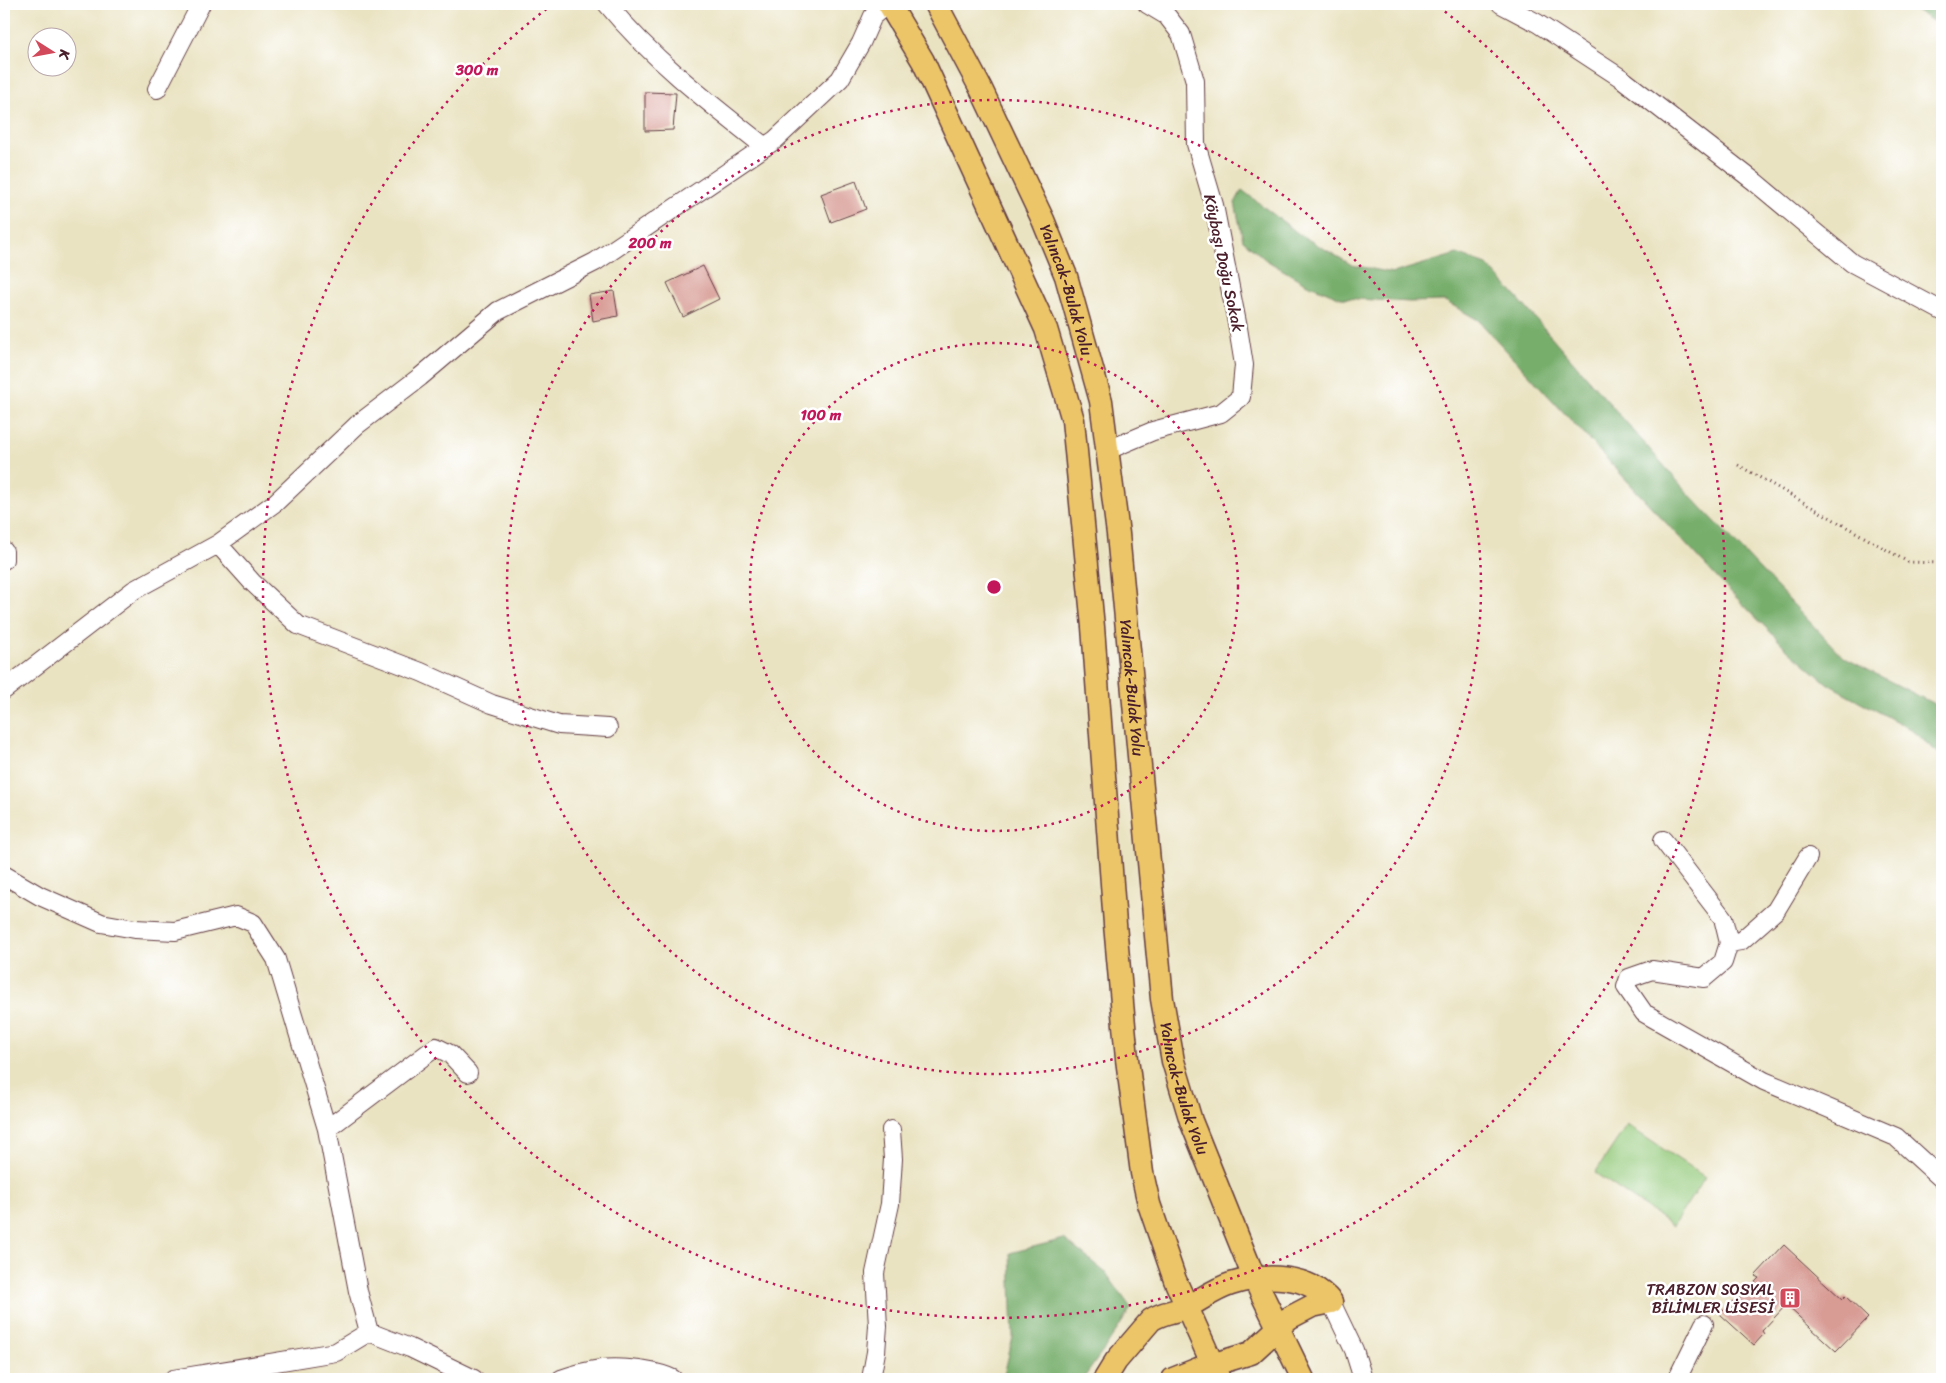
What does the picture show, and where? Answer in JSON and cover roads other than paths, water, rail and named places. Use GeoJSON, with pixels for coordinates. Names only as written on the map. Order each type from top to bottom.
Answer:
{"type":"FeatureCollection","features":[{"type":"Feature","properties":{"kind":"main road","name":"Yalıncak-Bulak Yolu"},"geometry":{"type":"LineString","coordinates":[[888,4],[923,61],[1046,329],[1073,420],[1093,627],[1127,1059],[1142,1173],[1150,1204],[1186,1307],[1216,1372]]}},
{"type":"Feature","properties":{"kind":"main road","name":"Yalıncak-Bulak Yolu"},"geometry":{"type":"LineString","coordinates":[[936,4],[990,107],[1043,220],[1066,276],[1101,401],[1118,534],[1162,998],[1172,1052],[1191,1121],[1255,1280],[1303,1379]]}},
{"type":"Feature","properties":{"kind":"main road"},"geometry":{"type":"LineString","coordinates":[[1105,1379],[1116,1361],[1151,1320],[1158,1315],[1186,1307],[1232,1284],[1265,1278],[1304,1282],[1323,1292],[1330,1302],[1312,1306],[1289,1318],[1251,1353],[1216,1372],[1173,1379]]}},
{"type":"Feature","properties":{"kind":"street"},"geometry":{"type":"LineString","coordinates":[[157,89],[201,4]]}},
{"type":"Feature","properties":{"kind":"street"},"geometry":{"type":"LineString","coordinates":[[607,4],[649,50],[711,105],[764,148]]}},
{"type":"Feature","properties":{"kind":"street"},"geometry":{"type":"LineString","coordinates":[[4,690],[134,590],[218,544],[276,502],[357,425],[420,376],[498,311],[595,262],[775,140],[840,79],[861,42],[872,16],[888,4]]}},
{"type":"Feature","properties":{"kind":"street","name":"Köybaşı Doğu Sokak"},"geometry":{"type":"LineString","coordinates":[[1108,450],[1153,431],[1221,413],[1241,397],[1244,366],[1214,205],[1196,144],[1195,81],[1181,34],[1167,16],[1147,4]]}},
{"type":"Feature","properties":{"kind":"street"},"geometry":{"type":"LineString","coordinates":[[1501,4],[1537,23],[1621,78],[1755,182],[1852,263],[1942,311]]}},
{"type":"Feature","properties":{"kind":"street"},"geometry":{"type":"LineString","coordinates":[[218,544],[252,582],[298,625],[421,672],[492,704],[560,724],[608,728]]}},
{"type":"Feature","properties":{"kind":"street"},"geometry":{"type":"LineString","coordinates":[[4,551],[4,560]]}},
{"type":"Feature","properties":{"kind":"street"},"geometry":{"type":"LineString","coordinates":[[1663,840],[1723,918],[1729,943],[1723,962],[1704,978],[1652,970],[1629,978],[1626,987],[1644,1013],[1764,1081],[1896,1137],[1942,1179]]}},
{"type":"Feature","properties":{"kind":"street"},"geometry":{"type":"LineString","coordinates":[[1729,943],[1741,941],[1776,910],[1808,857]]}},
{"type":"Feature","properties":{"kind":"street"},"geometry":{"type":"LineString","coordinates":[[4,875],[40,896],[101,923],[135,929],[175,931],[236,916],[253,923],[276,959],[327,1129],[358,1290],[369,1332]]}},
{"type":"Feature","properties":{"kind":"street"},"geometry":{"type":"LineString","coordinates":[[327,1129],[436,1047],[450,1054],[468,1073]]}},
{"type":"Feature","properties":{"kind":"street"},"geometry":{"type":"LineString","coordinates":[[871,1379],[878,1326],[875,1273],[890,1204],[891,1130]]}},
{"type":"Feature","properties":{"kind":"street"},"geometry":{"type":"LineString","coordinates":[[1330,1302],[1354,1350],[1363,1379]]}},
{"type":"Feature","properties":{"kind":"street"},"geometry":{"type":"LineString","coordinates":[[1677,1379],[1704,1324]]}},
{"type":"Feature","properties":{"kind":"street"},"geometry":{"type":"LineString","coordinates":[[173,1379],[336,1352],[369,1332]]}},
{"type":"Feature","properties":{"kind":"street"},"geometry":{"type":"LineString","coordinates":[[369,1332],[410,1348],[474,1379]]}},
{"type":"Feature","properties":{"kind":"street"},"geometry":{"type":"LineString","coordinates":[[561,1379],[585,1371],[615,1367],[663,1374],[672,1379]]}},
{"type":"Feature","properties":{"kind":"place","name":"TRABZON SOSYAL BİLİMLER LİSESİ"},"geometry":{"type":"Point","coordinates":[1790,1298]}}]}
